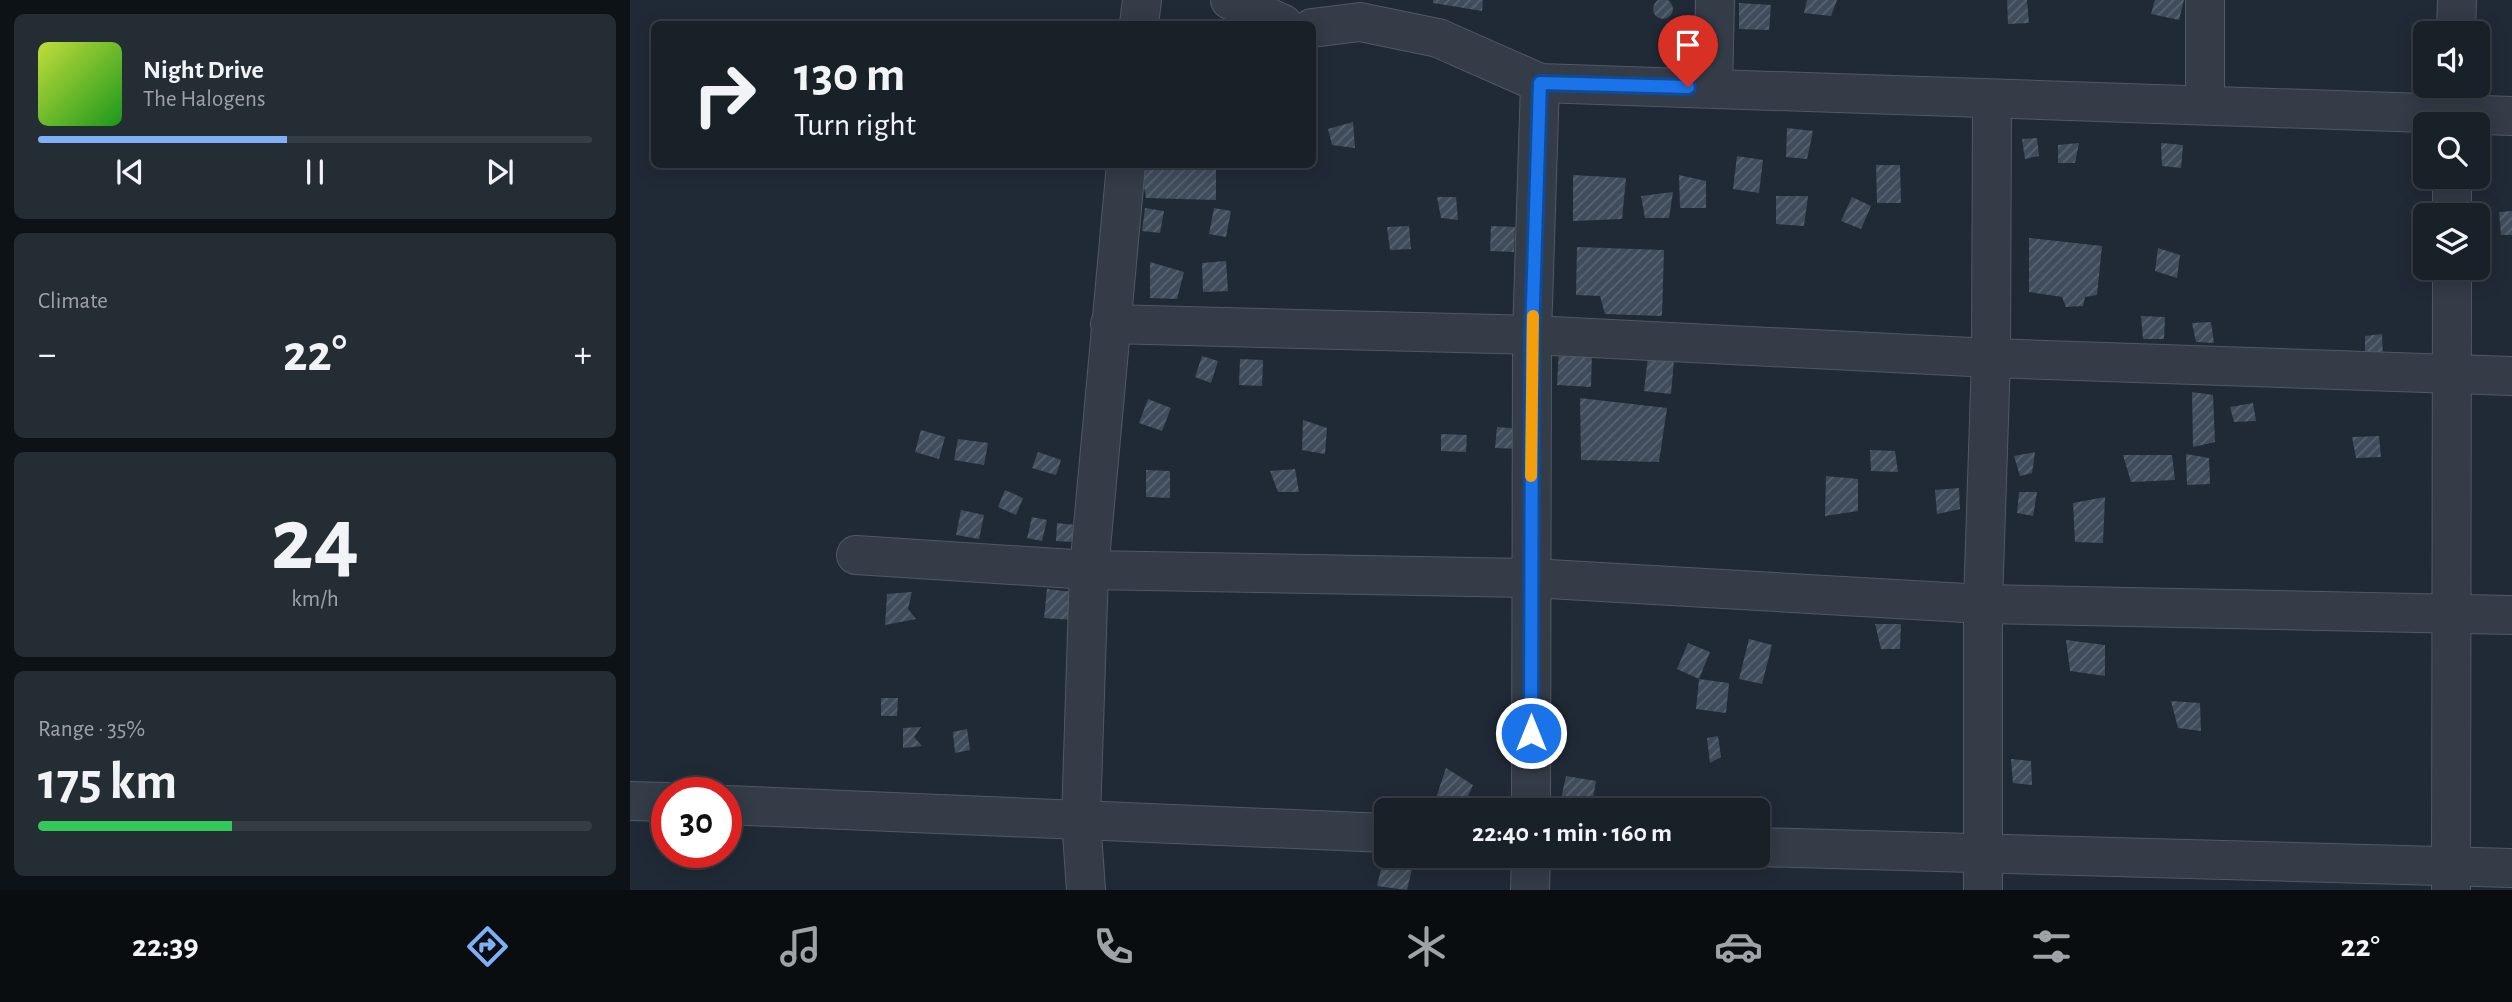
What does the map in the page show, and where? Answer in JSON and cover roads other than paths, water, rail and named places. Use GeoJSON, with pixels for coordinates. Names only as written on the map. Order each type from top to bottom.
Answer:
{"type":"FeatureCollection","features":[{"type":"Feature","properties":{"kind":"street"},"geometry":{"type":"LineString","coordinates":[[1139,21],[1142,0]]}},
{"type":"Feature","properties":{"kind":"street"},"geometry":{"type":"LineString","coordinates":[[1230,0],[1276,21]]}},
{"type":"Feature","properties":{"kind":"street"},"geometry":{"type":"LineString","coordinates":[[1713,88],[1715,0]]}},
{"type":"Feature","properties":{"kind":"street"},"geometry":{"type":"LineString","coordinates":[[2205,0],[2206,104]]}},
{"type":"Feature","properties":{"kind":"street"},"geometry":{"type":"LineString","coordinates":[[2457,21],[2458,0]]}},
{"type":"Feature","properties":{"kind":"street"},"geometry":{"type":"LineString","coordinates":[[1316,28],[1360,22],[1438,38],[1540,83],[1992,100],[2452,108],[2512,116]]}},
{"type":"Feature","properties":{"kind":"street"},"geometry":{"type":"LineString","coordinates":[[1531,798],[1532,335],[1540,83]]}},
{"type":"Feature","properties":{"kind":"street"},"geometry":{"type":"LineString","coordinates":[[1984,872],[1983,604],[1991,358],[1992,100]]}},
{"type":"Feature","properties":{"kind":"street"},"geometry":{"type":"LineString","coordinates":[[1086,890],[1081,819],[1089,570],[1126,168]]}},
{"type":"Feature","properties":{"kind":"street"},"geometry":{"type":"LineString","coordinates":[[2450,878],[2452,280]]}},
{"type":"Feature","properties":{"kind":"street"},"geometry":{"type":"LineString","coordinates":[[1110,324],[1532,335],[1991,358],[2512,376]]}},
{"type":"Feature","properties":{"kind":"street"},"geometry":{"type":"LineString","coordinates":[[856,555],[1089,570],[1531,578],[1983,604],[2453,611],[2512,615]]}},
{"type":"Feature","properties":{"kind":"street"},"geometry":{"type":"LineString","coordinates":[[630,801],[651,802]]}},
{"type":"Feature","properties":{"kind":"street"},"geometry":{"type":"LineString","coordinates":[[742,806],[1374,832]]}},
{"type":"Feature","properties":{"kind":"street"},"geometry":{"type":"LineString","coordinates":[[1770,848],[1984,872],[2450,878],[2512,868]]}},
{"type":"Feature","properties":{"kind":"street"},"geometry":{"type":"LineString","coordinates":[[1530,890],[1531,868]]}}]}
